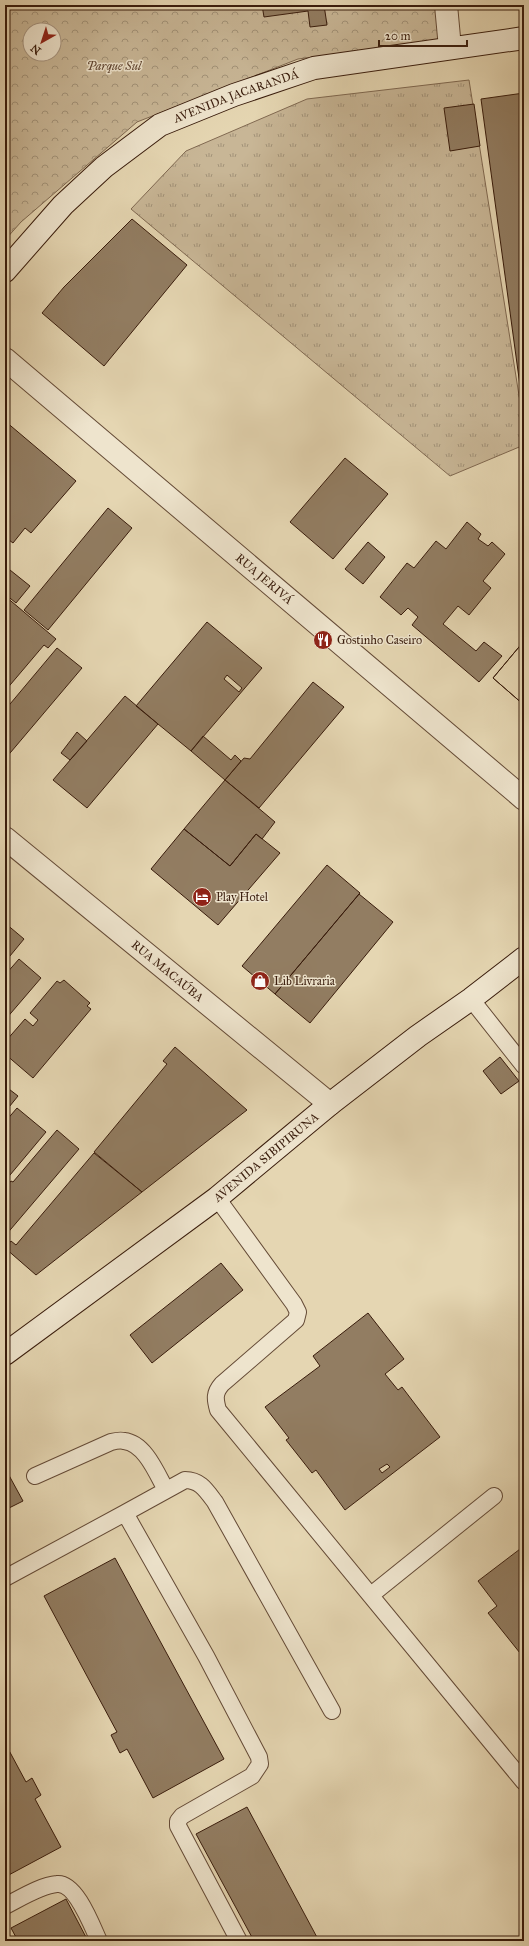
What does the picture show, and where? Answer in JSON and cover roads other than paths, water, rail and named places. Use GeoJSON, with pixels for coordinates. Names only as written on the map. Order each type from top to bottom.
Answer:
{"type":"FeatureCollection","features":[{"type":"Feature","properties":{"kind":"main road"},"geometry":{"type":"LineString","coordinates":[[446,5],[450,48]]}},
{"type":"Feature","properties":{"kind":"main road","name":"AVENIDA JACARANDÁ"},"geometry":{"type":"LineString","coordinates":[[5,271],[63,205],[104,167],[160,125],[234,95],[314,68],[524,38]]}},
{"type":"Feature","properties":{"kind":"main road","name":"RUA JERIVÁ"},"geometry":{"type":"LineString","coordinates":[[5,359],[524,799]]}},
{"type":"Feature","properties":{"kind":"main road","name":"RUA MACAÚBA"},"geometry":{"type":"LineString","coordinates":[[5,838],[330,1104]]}},
{"type":"Feature","properties":{"kind":"main road","name":"AVENIDA SIBIPIRUNA"},"geometry":{"type":"LineString","coordinates":[[5,1354],[217,1198],[330,1104],[418,1036],[472,999],[524,958]]}},
{"type":"Feature","properties":{"kind":"lane"},"geometry":{"type":"LineString","coordinates":[[472,999],[524,1066]]}},
{"type":"Feature","properties":{"kind":"lane"},"geometry":{"type":"LineString","coordinates":[[217,1198],[294,1304],[298,1312],[296,1320],[216,1390],[215,1398],[218,1410],[524,1782]]}},
{"type":"Feature","properties":{"kind":"lane"},"geometry":{"type":"LineString","coordinates":[[35,1476],[112,1442],[125,1440],[134,1444],[143,1452],[166,1490]]}},
{"type":"Feature","properties":{"kind":"lane"},"geometry":{"type":"LineString","coordinates":[[5,1577],[184,1480],[193,1480],[201,1485],[215,1502],[332,1711]]}},
{"type":"Feature","properties":{"kind":"lane"},"geometry":{"type":"LineString","coordinates":[[371,1595],[494,1496]]}},
{"type":"Feature","properties":{"kind":"lane"},"geometry":{"type":"LineString","coordinates":[[125,1513],[202,1649],[259,1756],[259,1770],[252,1776],[182,1816],[178,1826],[239,1941]]}},
{"type":"Feature","properties":{"kind":"lane"},"geometry":{"type":"LineString","coordinates":[[5,1906],[47,1886],[58,1883],[67,1886],[77,1896],[99,1941]]}},
{"type":"Feature","properties":{"kind":"place","name":"Gostinho Caseiro"},"geometry":{"type":"Point","coordinates":[323,640]}},
{"type":"Feature","properties":{"kind":"place","name":"Play Hotel"},"geometry":{"type":"Point","coordinates":[202,897]}},
{"type":"Feature","properties":{"kind":"place","name":"Lib Livraria"},"geometry":{"type":"Point","coordinates":[260,981]}},
{"type":"Feature","properties":{"kind":"park label","name":"Parque Sul"},"geometry":{"type":"Point","coordinates":[114,66]}}]}
